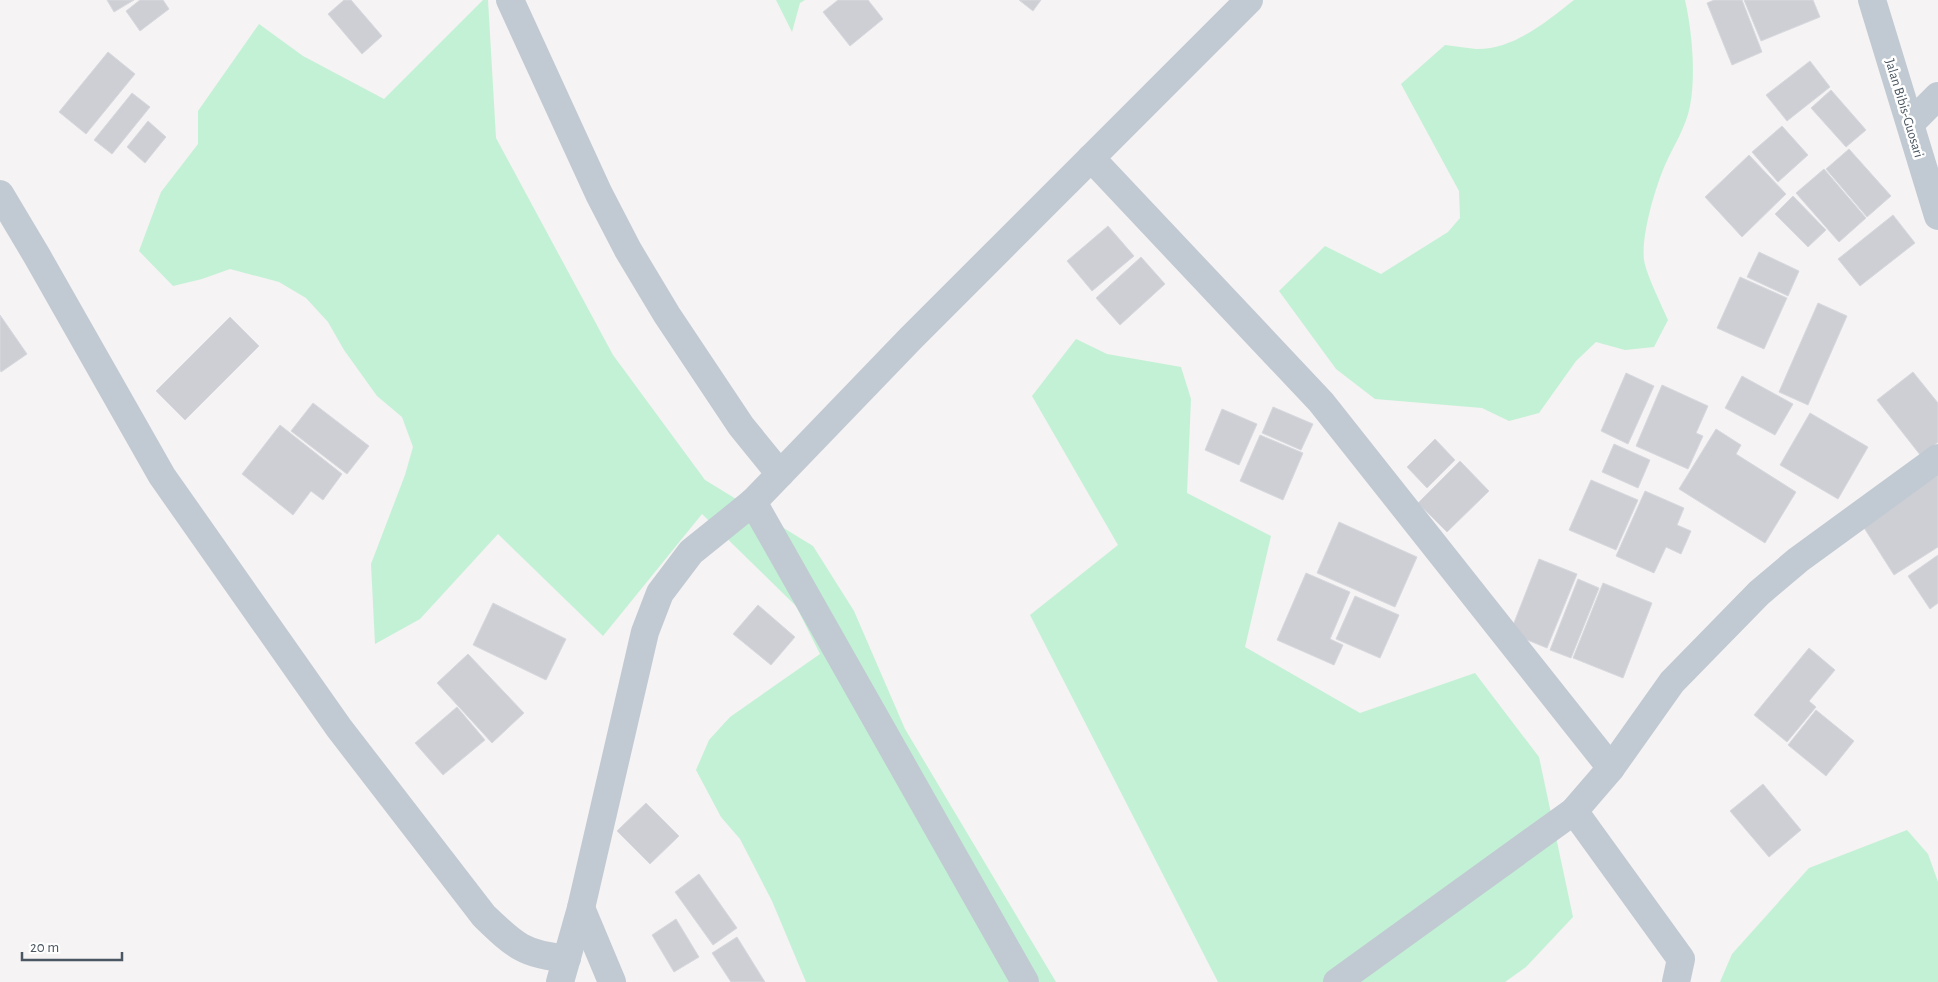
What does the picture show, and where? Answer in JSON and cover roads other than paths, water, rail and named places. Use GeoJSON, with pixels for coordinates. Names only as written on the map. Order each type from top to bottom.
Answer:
{"type":"FeatureCollection","features":[{"type":"Feature","properties":{"kind":"street"},"geometry":{"type":"LineString","coordinates":[[510,0],[628,250],[667,315],[741,426],[780,474]]}},
{"type":"Feature","properties":{"kind":"street"},"geometry":{"type":"LineString","coordinates":[[0,194],[162,476],[339,728],[484,916],[512,943],[547,957],[563,970],[582,908],[634,672],[645,632],[660,593],[691,552],[753,502],[911,338],[1249,0]]}},
{"type":"Feature","properties":{"kind":"street","name":"Jalan Bibis-Guosari"},"geometry":{"type":"LineString","coordinates":[[1872,0],[1938,216]]}},
{"type":"Feature","properties":{"kind":"street"},"geometry":{"type":"LineString","coordinates":[[1911,123],[1938,96]]}},
{"type":"Feature","properties":{"kind":"street"},"geometry":{"type":"LineString","coordinates":[[1092,158],[1321,402],[1611,768]]}},
{"type":"Feature","properties":{"kind":"street"},"geometry":{"type":"LineString","coordinates":[[1337,982],[1574,811],[1611,768],[1672,682],[1759,594],[1798,560],[1938,458]]}},
{"type":"Feature","properties":{"kind":"street"},"geometry":{"type":"LineString","coordinates":[[753,502],[1024,982]]}},
{"type":"Feature","properties":{"kind":"street"},"geometry":{"type":"LineString","coordinates":[[1574,811],[1681,959],[1676,982]]}},
{"type":"Feature","properties":{"kind":"street"},"geometry":{"type":"LineString","coordinates":[[582,908],[612,982]]}}]}
